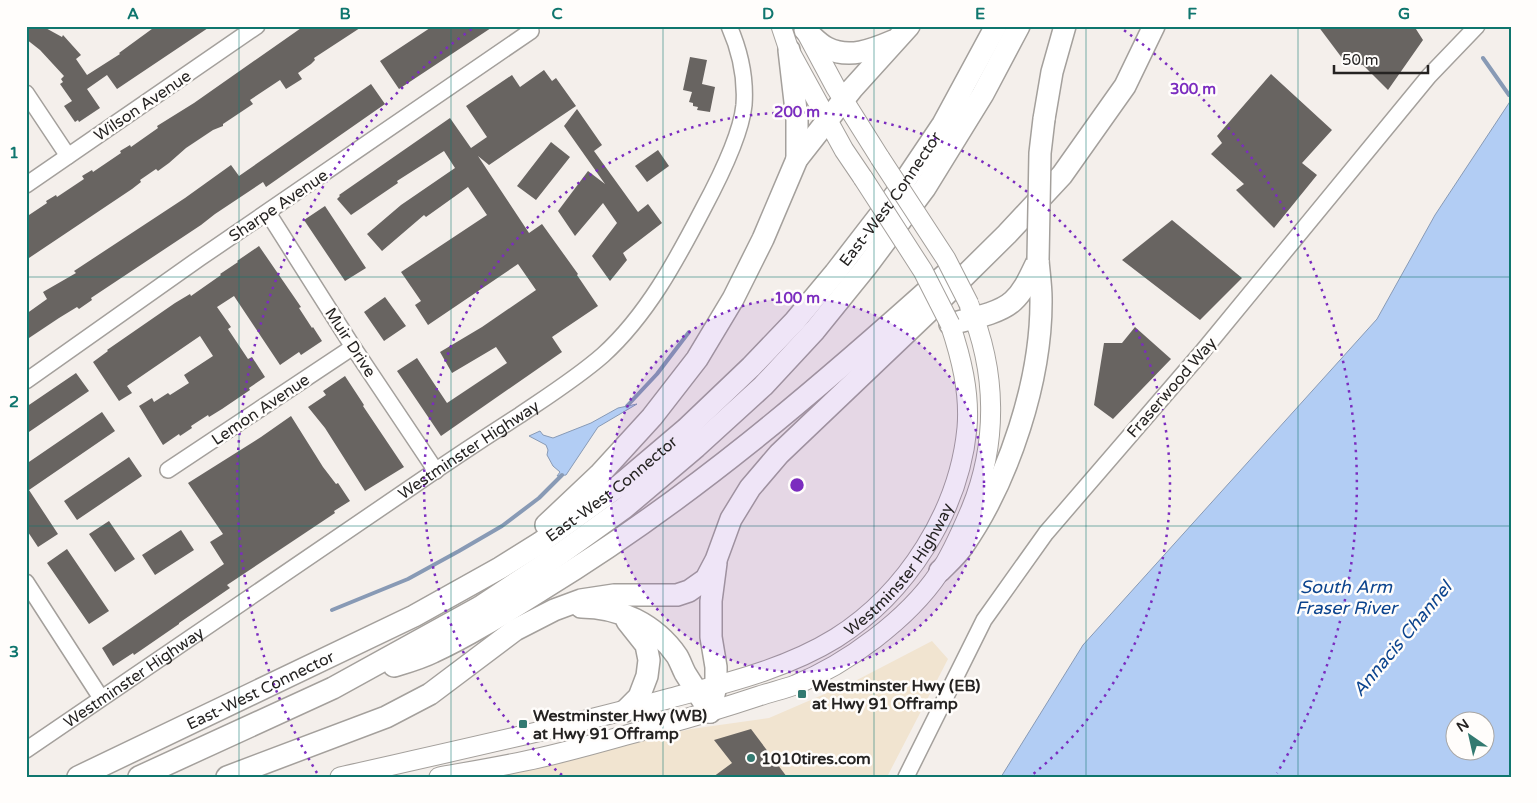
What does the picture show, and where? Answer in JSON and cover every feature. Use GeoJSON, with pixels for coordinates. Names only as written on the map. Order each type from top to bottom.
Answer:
{"type":"FeatureCollection","features":[{"type":"Feature","properties":{"kind":"highway","name":"East-West Connector"},"geometry":{"type":"LineString","coordinates":[[78,777],[414,616],[500,568],[620,485],[686,429],[751,367],[795,321],[835,273],[896,194],[943,124],[996,26]]}},
{"type":"Feature","properties":{"kind":"highway","name":"East-West Connector"},"geometry":{"type":"LineString","coordinates":[[139,777],[332,688],[480,607],[560,554],[624,508],[696,448],[763,386],[815,330],[866,267],[925,188],[983,94],[1019,26]]}},
{"type":"Feature","properties":{"kind":"highway"},"geometry":{"type":"LineString","coordinates":[[940,571],[963,547],[1002,476],[1017,436],[1030,390],[1041,299],[1038,260],[1040,153],[1052,72],[1065,26]]}},
{"type":"Feature","properties":{"kind":"highway"},"geometry":{"type":"LineString","coordinates":[[227,777],[386,717],[430,694],[515,630],[554,610],[581,600],[614,595],[677,595],[689,591],[706,579],[716,560],[731,519],[750,488],[779,454],[928,313],[1007,234],[1062,175],[1124,86],[1154,26]]}},
{"type":"Feature","properties":{"kind":"highway"},"geometry":{"type":"LineString","coordinates":[[804,28],[827,48],[849,53],[869,51],[904,33]]}},
{"type":"Feature","properties":{"kind":"highway"},"geometry":{"type":"LineString","coordinates":[[500,568],[599,475],[652,417],[697,359],[733,299],[763,239],[797,158],[852,89],[904,33]]}},
{"type":"Feature","properties":{"kind":"highway"},"geometry":{"type":"LineString","coordinates":[[789,50],[797,119],[797,158]]}},
{"type":"Feature","properties":{"kind":"highway"},"geometry":{"type":"LineString","coordinates":[[332,688],[432,652],[488,622],[576,569],[650,520],[789,411],[871,342],[967,256],[1095,130]]}},
{"type":"Feature","properties":{"kind":"highway"},"geometry":{"type":"LineString","coordinates":[[950,324],[972,311],[988,314],[1013,302],[1026,285],[1038,260]]}},
{"type":"Feature","properties":{"kind":"highway"},"geometry":{"type":"LineString","coordinates":[[706,688],[716,668],[711,637],[711,610],[716,560]]}},
{"type":"Feature","properties":{"kind":"highway"},"geometry":{"type":"LineString","coordinates":[[554,610],[583,606],[621,613],[644,624],[664,641],[706,688],[710,712]]}},
{"type":"Feature","properties":{"kind":"highway"},"geometry":{"type":"LineString","coordinates":[[621,613],[646,645],[649,660],[647,676],[639,697],[625,711]]}},
{"type":"Feature","properties":{"kind":"main road","name":"Westminster Highway"},"geometry":{"type":"LineString","coordinates":[[340,777],[625,711],[789,662],[835,638],[859,621],[899,582],[922,552],[938,524],[957,482],[967,427],[966,384],[960,353],[950,324],[923,271],[844,150],[789,50],[781,26]]}},
{"type":"Feature","properties":{"kind":"main road","name":"Westminster Highway"},"geometry":{"type":"LineString","coordinates":[[439,777],[526,761],[710,712],[796,684],[830,667],[864,646],[898,618],[927,589],[940,571],[964,526],[978,490],[988,453],[991,417],[990,382],[972,311],[946,259],[844,101],[822,65],[804,28]]}},
{"type":"Feature","properties":{"kind":"street","name":"Wilson Avenue"},"geometry":{"type":"LineString","coordinates":[[26,185],[257,26]]}},
{"type":"Feature","properties":{"kind":"street","name":"Westminster Highway"},"geometry":{"type":"LineString","coordinates":[[26,750],[547,396],[603,354],[622,336],[650,300],[676,260],[718,183],[734,143],[744,108],[744,85],[742,64],[729,26]]}},
{"type":"Feature","properties":{"kind":"street","name":"Fraserwood Way"},"geometry":{"type":"LineString","coordinates":[[906,777],[984,620],[1046,533],[1202,352],[1429,76],[1477,26]]}},
{"type":"Feature","properties":{"kind":"street","name":"Sharpe Avenue"},"geometry":{"type":"LineString","coordinates":[[26,381],[200,258],[531,31]]}},
{"type":"Feature","properties":{"kind":"street"},"geometry":{"type":"LineString","coordinates":[[26,93],[68,156]]}},
{"type":"Feature","properties":{"kind":"street","name":"Muir Drive"},"geometry":{"type":"LineString","coordinates":[[268,212],[353,347],[436,471]]}},
{"type":"Feature","properties":{"kind":"street","name":"Lemon Avenue"},"geometry":{"type":"LineString","coordinates":[[168,470],[353,347]]}},
{"type":"Feature","properties":{"kind":"street"},"geometry":{"type":"LineString","coordinates":[[26,582],[101,698]]}},
{"type":"Feature","properties":{"kind":"shaded area"},"geometry":{"type":"Polygon","coordinates":[[[932,641],[948,659],[887,777],[480,777],[691,729],[769,718],[857,680],[932,641]]]}},
{"type":"Feature","properties":{"kind":"water","name":"South Arm Fraser River"},"geometry":{"type":"Polygon","coordinates":[[[1511,100],[1511,777],[1001,777],[1083,645],[1377,319],[1435,215],[1511,100]]]}},
{"type":"Feature","properties":{"kind":"water"},"geometry":{"type":"Polygon","coordinates":[[[637,404],[598,427],[566,475],[557,476],[560,472],[553,466],[547,455],[546,445],[529,436],[540,431],[543,435],[553,438],[591,423],[618,408],[637,404]]]}},
{"type":"Feature","properties":{"kind":"building"},"geometry":{"type":"Polygon","coordinates":[[[26,26],[42,26],[62,37],[63,35],[81,55],[76,59],[87,75],[120,54],[156,26],[211,26],[117,89],[107,75],[87,89],[100,108],[79,122],[78,120],[75,122],[64,106],[72,101],[60,84],[63,82],[61,79],[64,76],[40,50],[26,39],[26,26]]]}},
{"type":"Feature","properties":{"kind":"building"},"geometry":{"type":"Polygon","coordinates":[[[304,26],[363,26],[314,58],[315,60],[311,64],[298,73],[302,79],[286,89],[280,80],[250,100],[253,104],[223,124],[223,126],[213,130],[186,148],[158,171],[156,169],[140,180],[141,182],[132,189],[26,260],[26,217],[47,203],[46,201],[56,195],[57,197],[84,179],[82,176],[92,170],[93,172],[130,145],[131,147],[158,128],[157,126],[194,103],[304,26]]]}},
{"type":"Feature","properties":{"kind":"building"},"geometry":{"type":"Polygon","coordinates":[[[433,26],[494,26],[399,89],[380,61],[433,26]]]}},
{"type":"Feature","properties":{"kind":"building"},"geometry":{"type":"Polygon","coordinates":[[[1318,26],[1414,26],[1423,40],[1388,90],[1363,65],[1345,62],[1318,26]]]}},
{"type":"Feature","properties":{"kind":"building"},"geometry":{"type":"Polygon","coordinates":[[[690,57],[707,60],[702,84],[715,87],[710,112],[697,110],[698,107],[693,106],[693,103],[689,102],[692,92],[683,90],[690,57]]]}},
{"type":"Feature","properties":{"kind":"building"},"geometry":{"type":"Polygon","coordinates":[[[544,70],[552,81],[556,78],[576,106],[489,165],[478,156],[529,233],[542,224],[578,274],[598,306],[552,337],[562,352],[441,436],[397,371],[417,358],[447,403],[507,363],[496,347],[452,373],[440,352],[482,327],[536,290],[518,264],[428,325],[415,305],[421,301],[401,272],[487,215],[468,187],[426,217],[424,215],[382,251],[367,234],[401,205],[455,168],[444,151],[397,181],[398,183],[351,215],[337,199],[339,195],[450,118],[471,148],[487,137],[466,106],[512,75],[520,87],[544,70]]]}},
{"type":"Feature","properties":{"kind":"building"},"geometry":{"type":"Polygon","coordinates":[[[1271,74],[1332,130],[1302,163],[1317,175],[1274,228],[1236,190],[1244,184],[1211,154],[1222,143],[1217,136],[1271,74]]]}},
{"type":"Feature","properties":{"kind":"building"},"geometry":{"type":"Polygon","coordinates":[[[371,84],[385,104],[266,187],[263,182],[91,298],[92,300],[79,309],[77,307],[26,340],[26,314],[47,299],[43,292],[76,273],[74,271],[185,198],[231,165],[239,176],[371,84]]]}},
{"type":"Feature","properties":{"kind":"building"},"geometry":{"type":"Polygon","coordinates":[[[577,109],[602,145],[594,151],[638,212],[648,204],[662,223],[623,253],[627,260],[610,281],[592,256],[617,223],[603,203],[575,236],[558,211],[588,171],[605,184],[564,126],[577,109]]]}},
{"type":"Feature","properties":{"kind":"building"},"geometry":{"type":"Polygon","coordinates":[[[551,142],[570,157],[536,200],[517,186],[551,142]]]}},
{"type":"Feature","properties":{"kind":"building"},"geometry":{"type":"Polygon","coordinates":[[[658,150],[669,166],[647,182],[635,166],[658,150]]]}},
{"type":"Feature","properties":{"kind":"building"},"geometry":{"type":"Polygon","coordinates":[[[325,206],[366,268],[345,281],[304,220],[325,206]]]}},
{"type":"Feature","properties":{"kind":"building"},"geometry":{"type":"Polygon","coordinates":[[[1172,220],[1242,278],[1200,320],[1122,260],[1172,220]]]}},
{"type":"Feature","properties":{"kind":"building"},"geometry":{"type":"Polygon","coordinates":[[[259,246],[322,341],[301,355],[299,352],[280,365],[234,296],[217,307],[231,327],[228,329],[248,359],[252,357],[265,377],[222,409],[209,417],[208,415],[180,436],[179,434],[163,445],[139,406],[152,398],[154,402],[168,393],[170,395],[189,383],[184,375],[213,356],[200,336],[127,386],[132,393],[119,401],[93,362],[107,350],[175,303],[190,294],[191,296],[259,246]]]}},
{"type":"Feature","properties":{"kind":"building"},"geometry":{"type":"Polygon","coordinates":[[[385,297],[406,326],[384,341],[364,312],[385,297]]]}},
{"type":"Feature","properties":{"kind":"building"},"geometry":{"type":"Polygon","coordinates":[[[1135,327],[1171,359],[1113,419],[1094,405],[1104,343],[1122,343],[1135,327]]]}},
{"type":"Feature","properties":{"kind":"building"},"geometry":{"type":"Polygon","coordinates":[[[76,373],[89,391],[26,434],[26,407],[76,373]]]}},
{"type":"Feature","properties":{"kind":"building"},"geometry":{"type":"Polygon","coordinates":[[[345,376],[404,467],[365,491],[325,428],[308,407],[326,395],[323,391],[345,376]]]}},
{"type":"Feature","properties":{"kind":"building"},"geometry":{"type":"Polygon","coordinates":[[[102,412],[115,431],[29,490],[58,534],[38,547],[26,529],[26,464],[102,412]]]}},
{"type":"Feature","properties":{"kind":"building"},"geometry":{"type":"Polygon","coordinates":[[[291,416],[323,467],[336,484],[338,483],[350,501],[227,585],[230,588],[179,624],[134,655],[133,653],[113,666],[102,648],[224,564],[210,542],[223,534],[188,483],[291,416]]]}},
{"type":"Feature","properties":{"kind":"building"},"geometry":{"type":"Polygon","coordinates":[[[129,457],[142,476],[77,520],[64,501],[129,457]]]}},
{"type":"Feature","properties":{"kind":"building"},"geometry":{"type":"Polygon","coordinates":[[[109,521],[135,559],[115,572],[89,534],[109,521]]]}},
{"type":"Feature","properties":{"kind":"building"},"geometry":{"type":"Polygon","coordinates":[[[181,530],[194,550],[155,575],[142,555],[181,530]]]}},
{"type":"Feature","properties":{"kind":"building"},"geometry":{"type":"Polygon","coordinates":[[[67,549],[109,611],[89,624],[47,563],[67,549]]]}},
{"type":"Feature","properties":{"kind":"building","name":"1010tires.com"},"geometry":{"type":"Polygon","coordinates":[[[751,729],[787,777],[713,777],[732,763],[714,740],[751,729]]]}},
{"type":"Feature","properties":{"kind":"waterway"},"geometry":{"type":"LineString","coordinates":[[1483,58],[1509,95]]}},
{"type":"Feature","properties":{"kind":"waterway"},"geometry":{"type":"LineString","coordinates":[[627,406],[657,374],[689,332]]}},
{"type":"Feature","properties":{"kind":"waterway"},"geometry":{"type":"LineString","coordinates":[[332,610],[408,579],[502,526],[539,498],[562,475]]}},
{"type":"Feature","properties":{"kind":"place","name":"Westminster Hwy (EB) at Hwy 91 Offramp"},"geometry":{"type":"Point","coordinates":[802,694]}},
{"type":"Feature","properties":{"kind":"place","name":"Westminster Hwy (WB) at Hwy 91 Offramp"},"geometry":{"type":"Point","coordinates":[523,724]}},
{"type":"Feature","properties":{"kind":"place","name":"1010tires.com"},"geometry":{"type":"Point","coordinates":[751,758]}},
{"type":"Feature","properties":{"kind":"water label","name":"Annacis Channel"},"geometry":{"type":"Point","coordinates":[1402,639]}}]}
